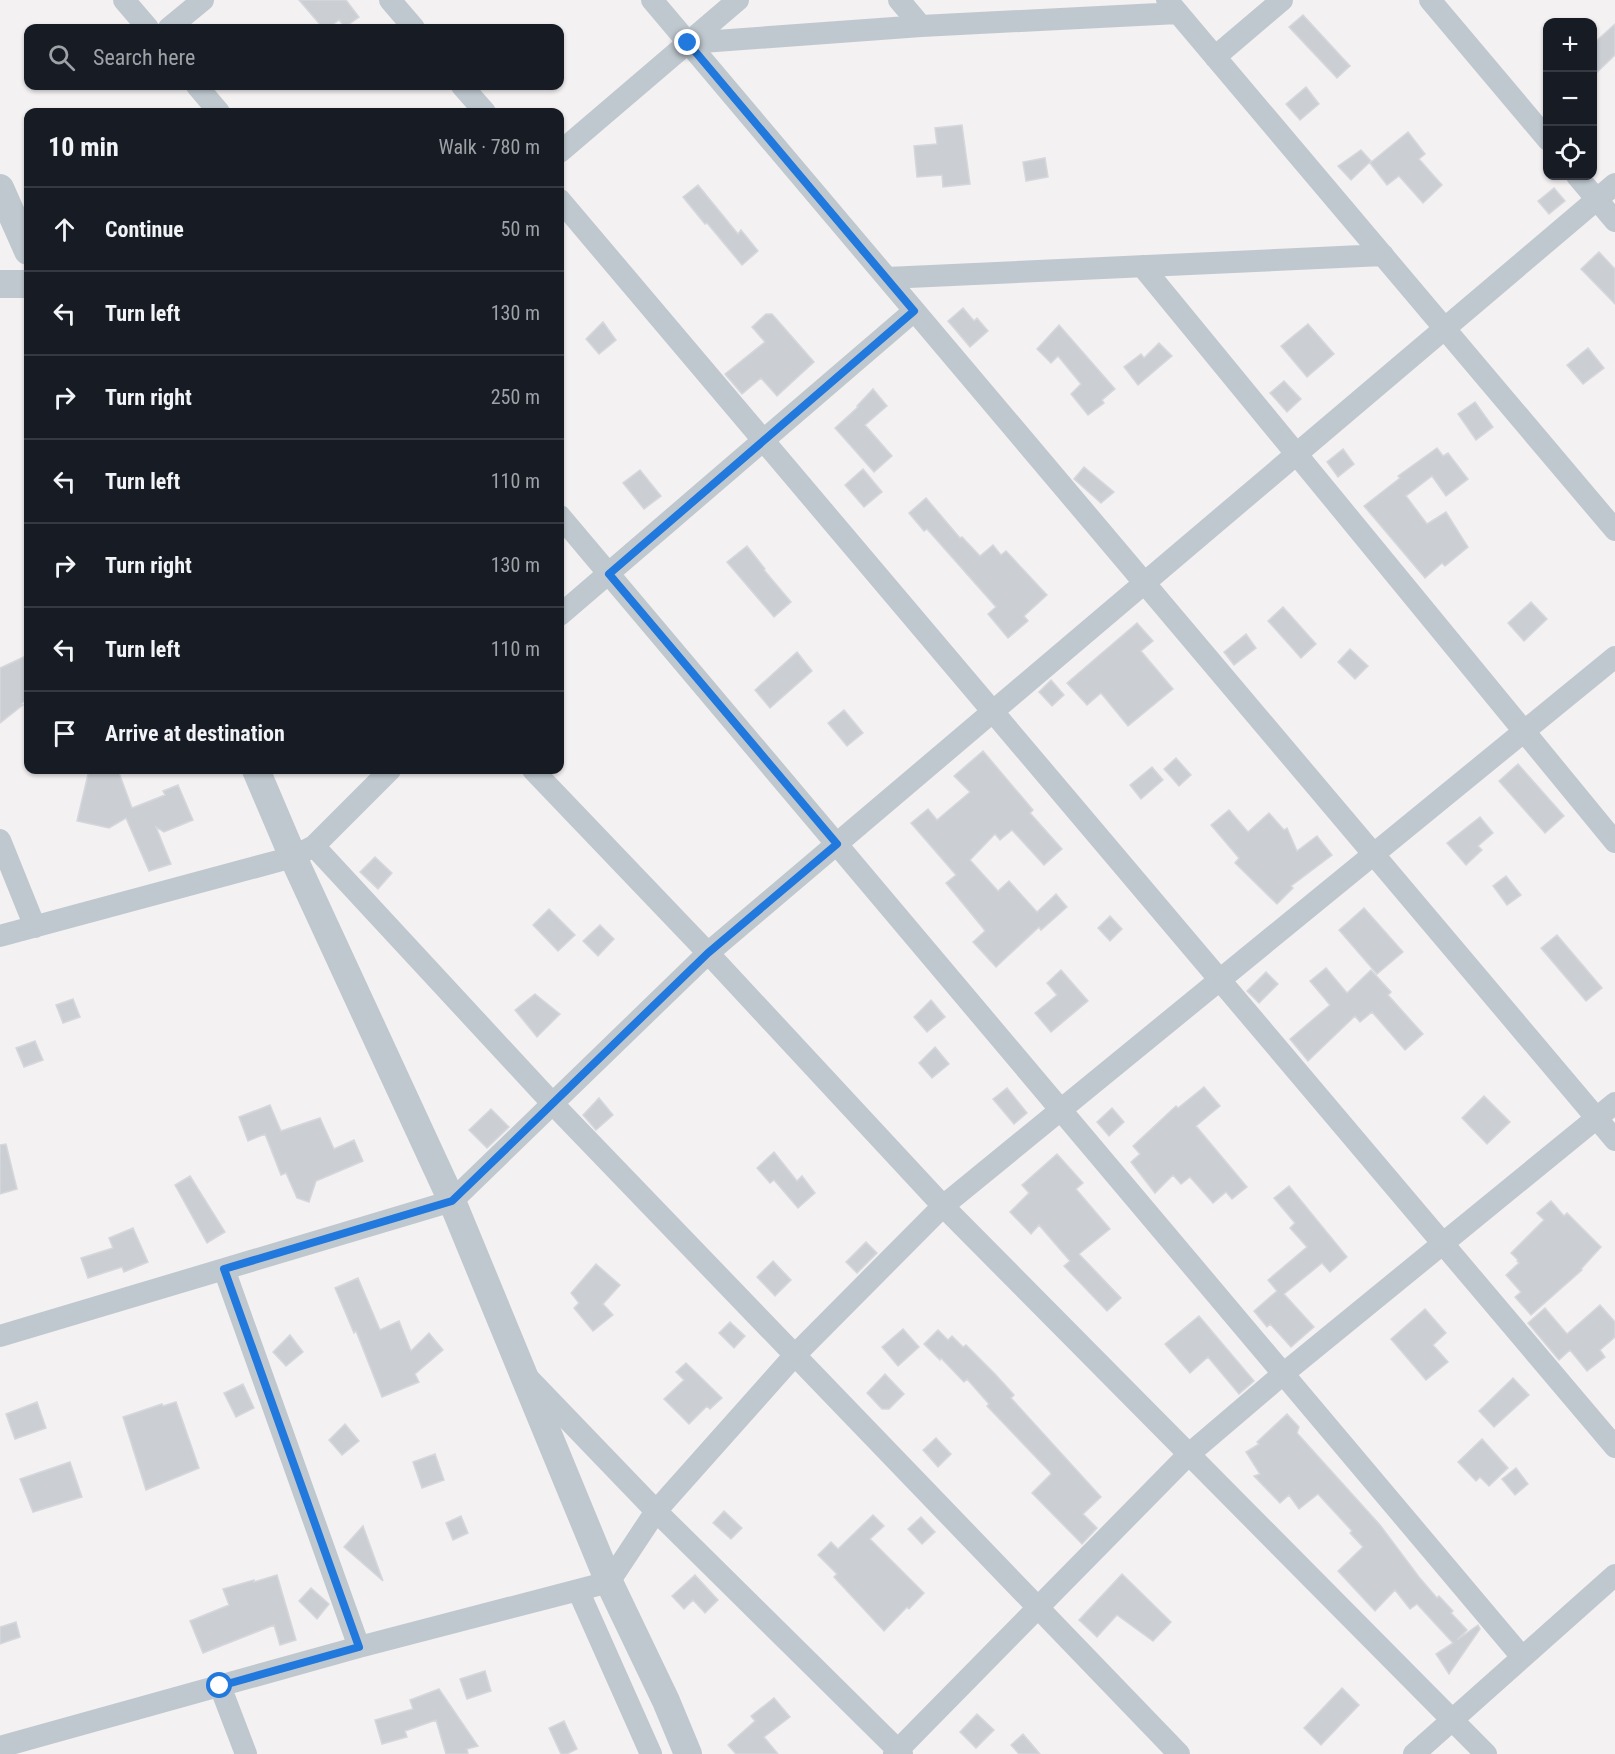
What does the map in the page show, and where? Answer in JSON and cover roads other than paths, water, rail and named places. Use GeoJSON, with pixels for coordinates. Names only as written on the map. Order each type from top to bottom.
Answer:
{"type":"FeatureCollection","features":[{"type":"Feature","properties":{"kind":"street"},"geometry":{"type":"LineString","coordinates":[[124,0],[145,24]]}},
{"type":"Feature","properties":{"kind":"street"},"geometry":{"type":"LineString","coordinates":[[174,24],[203,0]]}},
{"type":"Feature","properties":{"kind":"street"},"geometry":{"type":"LineString","coordinates":[[390,0],[411,24]]}},
{"type":"Feature","properties":{"kind":"street"},"geometry":{"type":"LineString","coordinates":[[652,0],[1615,1140]]}},
{"type":"Feature","properties":{"kind":"street"},"geometry":{"type":"LineString","coordinates":[[564,149],[738,0]]}},
{"type":"Feature","properties":{"kind":"street"},"geometry":{"type":"LineString","coordinates":[[899,0],[921,26]]}},
{"type":"Feature","properties":{"kind":"street"},"geometry":{"type":"LineString","coordinates":[[1215,57],[1282,0]]}},
{"type":"Feature","properties":{"kind":"street"},"geometry":{"type":"LineString","coordinates":[[1431,0],[1543,134]]}},
{"type":"Feature","properties":{"kind":"street"},"geometry":{"type":"LineString","coordinates":[[688,43],[1172,7],[1615,530]]}},
{"type":"Feature","properties":{"kind":"street"},"geometry":{"type":"LineString","coordinates":[[200,90],[215,108]]}},
{"type":"Feature","properties":{"kind":"street"},"geometry":{"type":"LineString","coordinates":[[466,90],[481,108]]}},
{"type":"Feature","properties":{"kind":"street"},"geometry":{"type":"LineString","coordinates":[[1580,180],[1615,221]]}},
{"type":"Feature","properties":{"kind":"street"},"geometry":{"type":"LineString","coordinates":[[0,1335],[452,1201],[708,953],[1615,184]]}},
{"type":"Feature","properties":{"kind":"street"},"geometry":{"type":"LineString","coordinates":[[0,188],[24,242]]}},
{"type":"Feature","properties":{"kind":"street"},"geometry":{"type":"LineString","coordinates":[[564,205],[1615,1447]]}},
{"type":"Feature","properties":{"kind":"street"},"geometry":{"type":"LineString","coordinates":[[887,278],[1383,255]]}},
{"type":"Feature","properties":{"kind":"street"},"geometry":{"type":"LineString","coordinates":[[1142,266],[1615,842]]}},
{"type":"Feature","properties":{"kind":"street"},"geometry":{"type":"LineString","coordinates":[[0,285],[24,284]]}},
{"type":"Feature","properties":{"kind":"street"},"geometry":{"type":"LineString","coordinates":[[564,612],[914,311]]}},
{"type":"Feature","properties":{"kind":"street"},"geometry":{"type":"LineString","coordinates":[[564,521],[1522,1657]]}},
{"type":"Feature","properties":{"kind":"street"},"geometry":{"type":"LineString","coordinates":[[0,1747],[359,1647],[609,1582],[656,1511],[794,1356],[943,1206],[1615,657]]}},
{"type":"Feature","properties":{"kind":"street"},"geometry":{"type":"LineString","coordinates":[[258,774],[303,851],[452,1201],[609,1582],[666,1701],[688,1754]]}},
{"type":"Feature","properties":{"kind":"street"},"geometry":{"type":"LineString","coordinates":[[0,936],[303,851],[386,774]]}},
{"type":"Feature","properties":{"kind":"street"},"geometry":{"type":"LineString","coordinates":[[537,774],[708,953],[943,1206],[1486,1754]]}},
{"type":"Feature","properties":{"kind":"street"},"geometry":{"type":"LineString","coordinates":[[1,843],[35,927]]}},
{"type":"Feature","properties":{"kind":"street"},"geometry":{"type":"LineString","coordinates":[[303,851],[553,1104],[1179,1754]]}},
{"type":"Feature","properties":{"kind":"street"},"geometry":{"type":"LineString","coordinates":[[522,1372],[656,1511],[898,1753],[1188,1455],[1283,1374],[1615,1103]]}},
{"type":"Feature","properties":{"kind":"street"},"geometry":{"type":"LineString","coordinates":[[224,1269],[359,1647]]}},
{"type":"Feature","properties":{"kind":"street"},"geometry":{"type":"LineString","coordinates":[[1414,1754],[1615,1575]]}},
{"type":"Feature","properties":{"kind":"street"},"geometry":{"type":"LineString","coordinates":[[578,1590],[651,1754]]}},
{"type":"Feature","properties":{"kind":"street"},"geometry":{"type":"LineString","coordinates":[[220,1686],[246,1754]]}}]}
